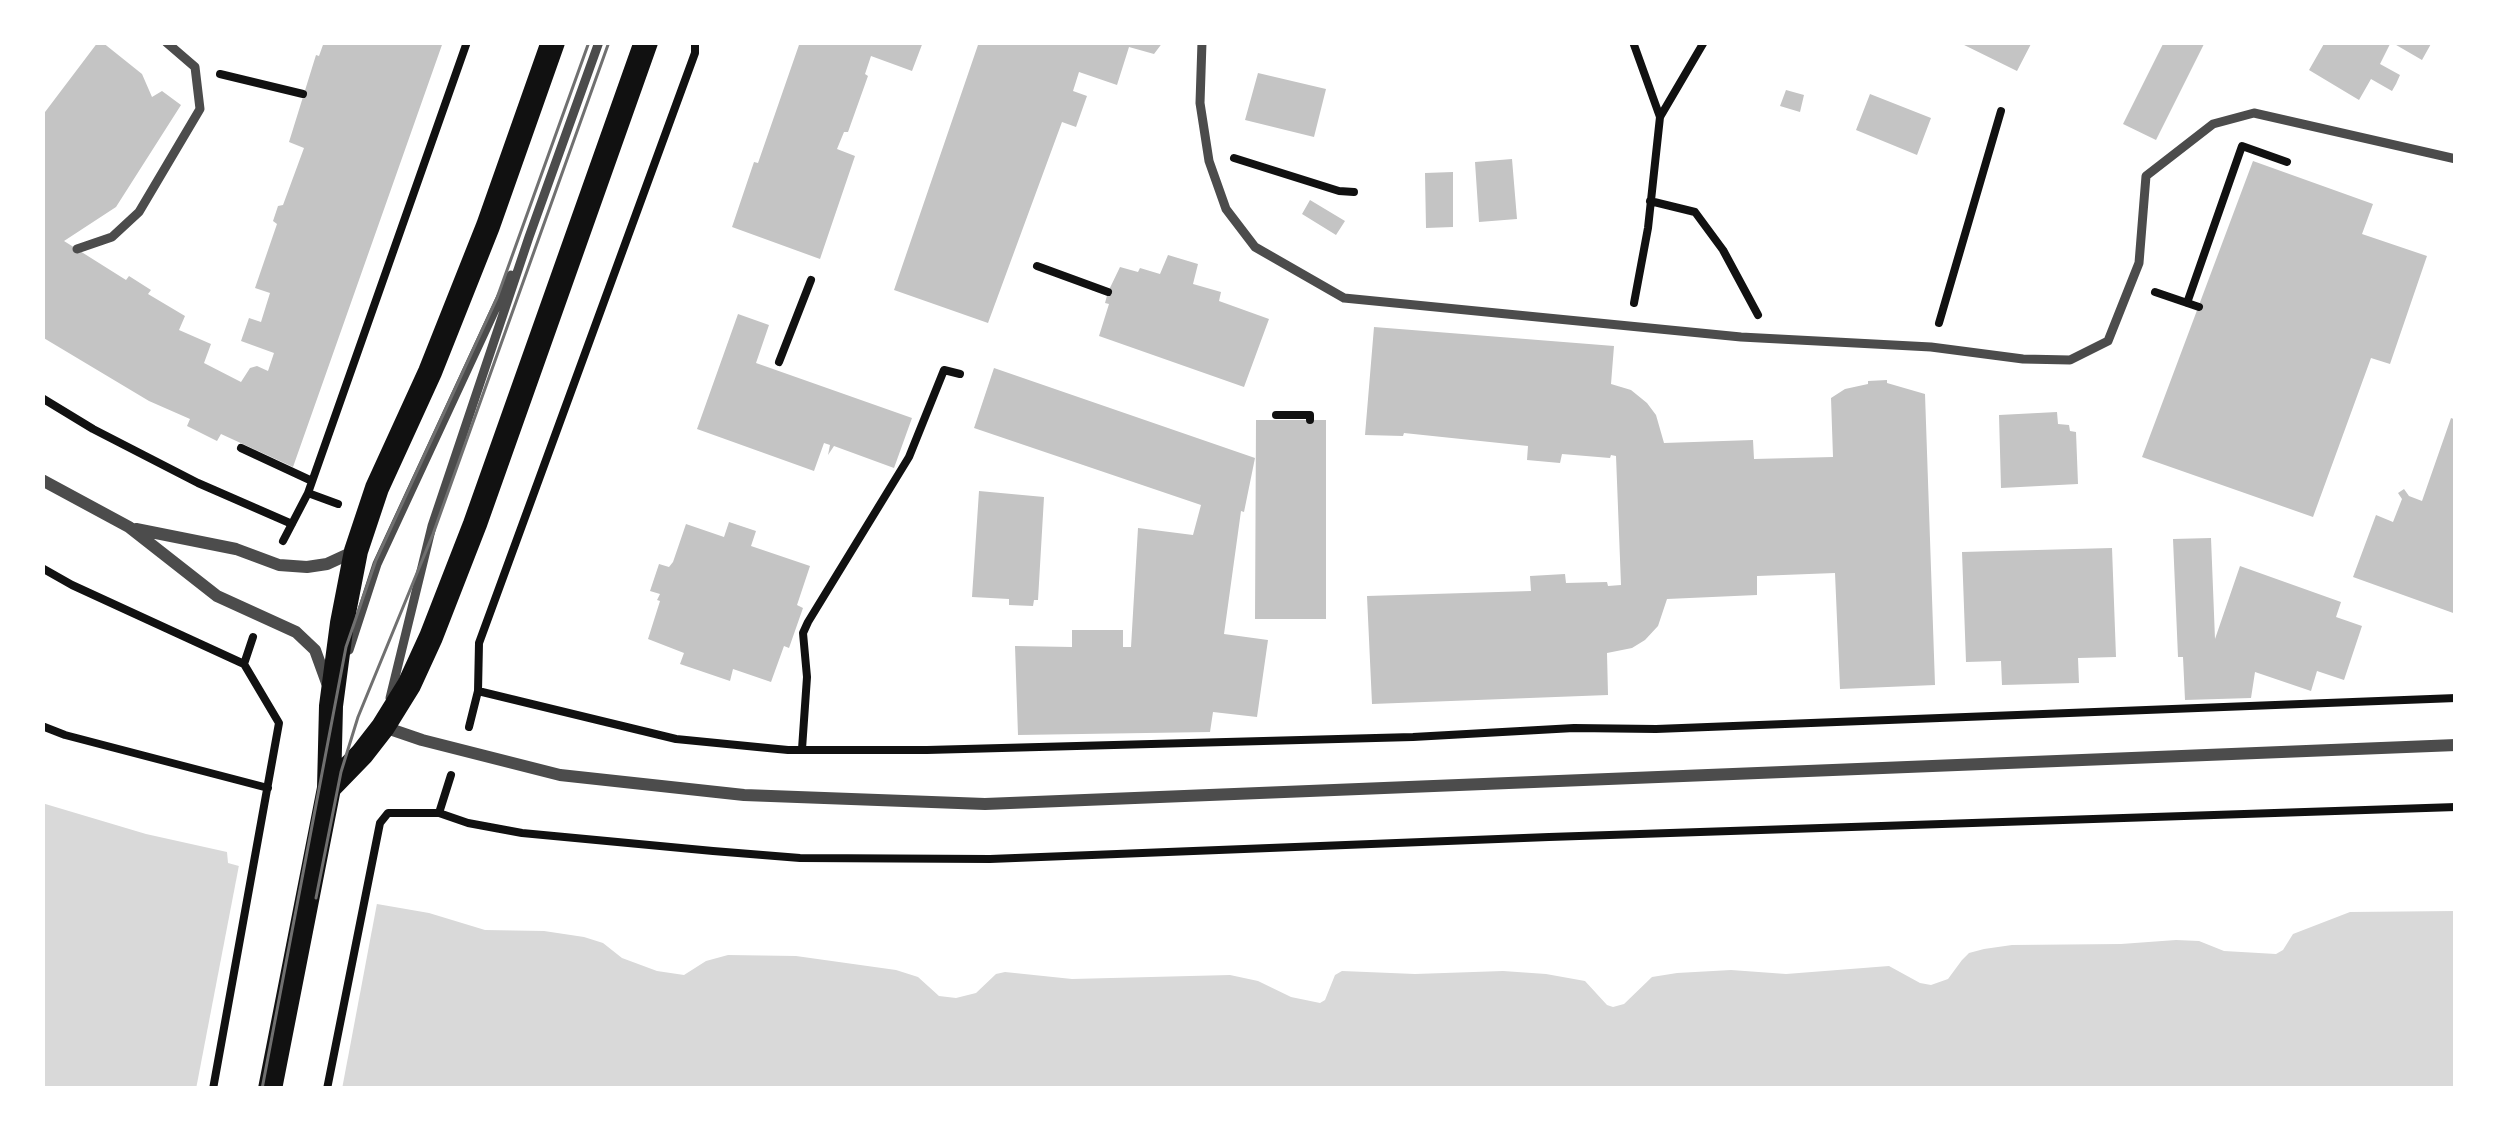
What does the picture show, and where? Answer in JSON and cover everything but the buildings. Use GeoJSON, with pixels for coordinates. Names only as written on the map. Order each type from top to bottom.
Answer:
{"type":"FeatureCollection","features":[{"type":"Feature","properties":{"kind":"main road"},"geometry":{"type":"LineString","coordinates":[[270,1089],[326,800],[331,706],[356,551],[377,488],[488,226],[553,42]]}},
{"type":"Feature","properties":{"kind":"main road"},"geometry":{"type":"LineString","coordinates":[[326,800],[409,685],[465,553],[646,42]]}},
{"type":"Feature","properties":{"kind":"street"},"geometry":{"type":"LineString","coordinates":[[42,480],[129,527],[217,596],[296,632],[315,650],[331,706]]}},
{"type":"Feature","properties":{"kind":"street"},"geometry":{"type":"LineString","coordinates":[[129,527],[236,549],[279,565],[327,564],[356,551]]}},
{"type":"Feature","properties":{"kind":"street"},"geometry":{"type":"LineString","coordinates":[[382,727],[438,745],[580,777],[744,795],[985,804],[2456,745]]}},
{"type":"Feature","properties":{"kind":"lane"},"geometry":{"type":"LineString","coordinates":[[76,249],[112,236],[139,212],[200,109],[195,67],[166,42]]}},
{"type":"Feature","properties":{"kind":"lane"},"geometry":{"type":"LineString","coordinates":[[382,727],[432,526],[599,42]]}},
{"type":"Feature","properties":{"kind":"lane"},"geometry":{"type":"LineString","coordinates":[[1202,42],[1200,103],[1209,161],[1226,209],[1256,247],[1344,298],[1630,326],[2070,360],[2108,341],[2139,263],[2146,176],[2213,124],[2254,112],[2456,159]]}},
{"type":"Feature","properties":{"kind":"lane"},"geometry":{"type":"LineString","coordinates":[[331,706],[376,563],[529,237]]}},
{"type":"Feature","properties":{"kind":"path"},"geometry":{"type":"LineString","coordinates":[[280,549],[312,482],[467,42]]}},
{"type":"Feature","properties":{"kind":"path"},"geometry":{"type":"LineString","coordinates":[[469,727],[478,692],[479,643],[695,42]]}},
{"type":"Feature","properties":{"kind":"path"},"geometry":{"type":"LineString","coordinates":[[1633,42],[1660,117]]}},
{"type":"Feature","properties":{"kind":"path"},"geometry":{"type":"LineString","coordinates":[[1630,326],[1660,117],[1704,42]]}},
{"type":"Feature","properties":{"kind":"path"},"geometry":{"type":"LineString","coordinates":[[216,73],[303,94]]}},
{"type":"Feature","properties":{"kind":"path"},"geometry":{"type":"LineString","coordinates":[[1931,347],[2001,111]]}},
{"type":"Feature","properties":{"kind":"path"},"geometry":{"type":"LineString","coordinates":[[2187,303],[2242,146],[2287,162]]}},
{"type":"Feature","properties":{"kind":"path"},"geometry":{"type":"LineString","coordinates":[[1209,161],[1245,160],[1354,192]]}},
{"type":"Feature","properties":{"kind":"path"},"geometry":{"type":"LineString","coordinates":[[1651,201],[1695,212],[1723,250],[1760,317],[1761,338]]}},
{"type":"Feature","properties":{"kind":"path"},"geometry":{"type":"LineString","coordinates":[[1037,266],[1108,292]]}},
{"type":"Feature","properties":{"kind":"path"},"geometry":{"type":"LineString","coordinates":[[779,362],[811,280]]}},
{"type":"Feature","properties":{"kind":"path"},"geometry":{"type":"LineString","coordinates":[[2162,295],[2199,308]]}},
{"type":"Feature","properties":{"kind":"path"},"geometry":{"type":"LineString","coordinates":[[802,749],[807,677],[803,633],[909,457],[944,370],[959,374]]}},
{"type":"Feature","properties":{"kind":"path"},"geometry":{"type":"LineString","coordinates":[[42,398],[198,483],[292,524]]}},
{"type":"Feature","properties":{"kind":"path"},"geometry":{"type":"LineString","coordinates":[[1276,416],[1310,415],[1310,420]]}},
{"type":"Feature","properties":{"kind":"path"},"geometry":{"type":"LineString","coordinates":[[241,448],[312,482]]}},
{"type":"Feature","properties":{"kind":"path"},"geometry":{"type":"LineString","coordinates":[[42,568],[244,664],[279,723],[213,1089]]}},
{"type":"Feature","properties":{"kind":"path"},"geometry":{"type":"LineString","coordinates":[[244,664],[255,630]]}},
{"type":"Feature","properties":{"kind":"path"},"geometry":{"type":"LineString","coordinates":[[478,692],[676,739],[802,749],[1022,748],[1574,728],[1656,730],[2456,698]]}},
{"type":"Feature","properties":{"kind":"path"},"geometry":{"type":"LineString","coordinates":[[42,726],[268,788]]}},
{"type":"Feature","properties":{"kind":"path"},"geometry":{"type":"LineString","coordinates":[[439,813],[450,778]]}},
{"type":"Feature","properties":{"kind":"path"},"geometry":{"type":"LineString","coordinates":[[327,1089],[380,823],[388,813],[439,813],[522,833],[800,858],[990,859],[2456,807]]}},
{"type":"Feature","properties":{"kind":"shaded area"},"geometry":{"type":"Polygon","coordinates":[[[42,803],[227,852],[228,863],[377,904],[485,930],[584,937],[657,971],[684,975],[706,961],[728,955],[796,956],[896,970],[918,977],[939,996],[956,998],[976,993],[996,974],[1005,972],[1072,979],[1230,975],[1320,1003],[1342,971],[1503,971],[1585,981],[1613,1007],[1624,1004],[1652,977],[1677,973],[1786,974],[1889,966],[1931,985],[1948,979],[1969,953],[2012,945],[2176,940],[2199,941],[2224,951],[2276,954],[2293,934],[2350,912],[2456,911],[2456,1089],[42,1089],[42,803]]]}},
{"type":"Feature","properties":{"kind":"pier"},"geometry":{"type":"Polygon","coordinates":[[[240,860],[378,898],[342,1089],[196,1089],[240,860]]]}},
{"type":"Feature","properties":{"kind":"tram line"},"geometry":{"type":"LineString","coordinates":[[262,1089],[346,647],[376,560],[497,298],[589,42]]}},
{"type":"Feature","properties":{"kind":"tram line"},"geometry":{"type":"LineString","coordinates":[[316,898],[341,772],[358,717],[433,534],[609,42]]}}]}
